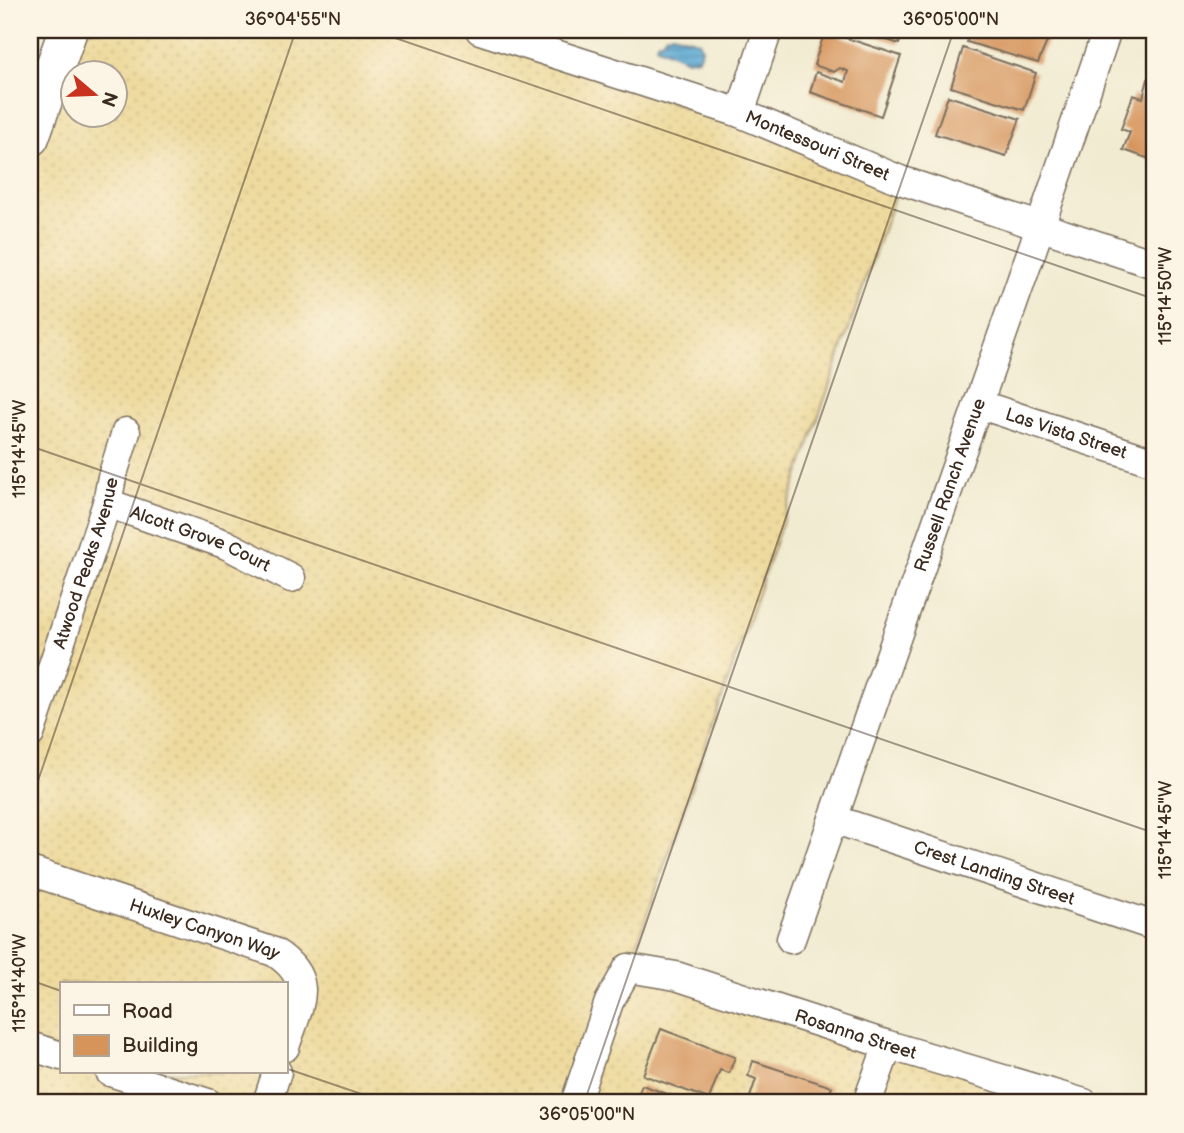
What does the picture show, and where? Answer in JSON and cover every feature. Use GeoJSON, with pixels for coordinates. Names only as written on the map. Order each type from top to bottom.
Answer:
{"type":"FeatureCollection","features":[{"type":"Feature","properties":{"kind":"street"},"geometry":{"type":"LineString","coordinates":[[30,137],[68,30]]}},
{"type":"Feature","properties":{"kind":"street","name":"Montessouri Street"},"geometry":{"type":"LineString","coordinates":[[480,30],[740,113],[900,180],[1154,264]]}},
{"type":"Feature","properties":{"kind":"street"},"geometry":{"type":"LineString","coordinates":[[740,113],[768,30]]}},
{"type":"Feature","properties":{"kind":"street","name":"Russell Ranch Avenue"},"geometry":{"type":"LineString","coordinates":[[791,939],[1107,30]]}},
{"type":"Feature","properties":{"kind":"street","name":"Las Vista Street"},"geometry":{"type":"LineString","coordinates":[[978,404],[1154,462]]}},
{"type":"Feature","properties":{"kind":"street","name":"Atwood Peaks Avenue"},"geometry":{"type":"LineString","coordinates":[[30,734],[107,503],[126,432]]}},
{"type":"Feature","properties":{"kind":"street","name":"Alcott Grove Court"},"geometry":{"type":"LineString","coordinates":[[107,503],[225,544],[291,578]]}},
{"type":"Feature","properties":{"kind":"street","name":"Crest Landing Street"},"geometry":{"type":"LineString","coordinates":[[833,819],[1154,926]]}},
{"type":"Feature","properties":{"kind":"street","name":"Huxley Canyon Way"},"geometry":{"type":"LineString","coordinates":[[30,871],[274,952],[288,961],[298,973],[302,986],[287,1041]]}},
{"type":"Feature","properties":{"kind":"street","name":"Rosanna Street"},"geometry":{"type":"LineString","coordinates":[[575,1103],[609,1002],[628,968],[676,976],[888,1045],[1084,1103]]}},
{"type":"Feature","properties":{"kind":"street"},"geometry":{"type":"LineString","coordinates":[[867,1103],[888,1045]]}},
{"type":"Feature","properties":{"kind":"street"},"geometry":{"type":"LineString","coordinates":[[30,1046],[60,1056]]}},
{"type":"Feature","properties":{"kind":"street"},"geometry":{"type":"LineString","coordinates":[[116,1074],[208,1103]]}},
{"type":"Feature","properties":{"kind":"street"},"geometry":{"type":"LineString","coordinates":[[267,1103],[276,1074]]}},
{"type":"Feature","properties":{"kind":"sand"},"geometry":{"type":"Polygon","coordinates":[[[72,30],[459,30],[900,180],[629,968],[1084,1103],[30,1103],[30,165],[60,69],[60,130],[130,130],[130,60],[63,60],[72,30]]]}},
{"type":"Feature","properties":{"kind":"water"},"geometry":{"type":"Polygon","coordinates":[[[666,35],[699,41],[702,49],[698,58],[687,60],[656,46],[666,35]]]}},
{"type":"Feature","properties":{"kind":"building"},"geometry":{"type":"Polygon","coordinates":[[[857,30],[904,30],[899,44],[857,30]]]}},
{"type":"Feature","properties":{"kind":"building"},"geometry":{"type":"Polygon","coordinates":[[[971,30],[1052,30],[1038,63],[967,42],[971,30]]]}},
{"type":"Feature","properties":{"kind":"building"},"geometry":{"type":"Polygon","coordinates":[[[825,31],[901,56],[881,116],[810,92],[816,72],[845,82],[848,71],[840,68],[834,72],[814,65],[825,31]]]}},
{"type":"Feature","properties":{"kind":"building"},"geometry":{"type":"Polygon","coordinates":[[[963,48],[1036,73],[1024,110],[951,87],[963,48]]]}},
{"type":"Feature","properties":{"kind":"building"},"geometry":{"type":"Polygon","coordinates":[[[1148,79],[1154,81],[1153,160],[1123,150],[1130,132],[1121,129],[1133,95],[1143,98],[1148,79]]]}},
{"type":"Feature","properties":{"kind":"building"},"geometry":{"type":"Polygon","coordinates":[[[948,96],[1020,119],[1006,156],[935,134],[948,96]]]}},
{"type":"Feature","properties":{"kind":"building"},"geometry":{"type":"Polygon","coordinates":[[[661,1029],[735,1057],[729,1073],[720,1070],[709,1099],[643,1075],[661,1029]]]}},
{"type":"Feature","properties":{"kind":"building"},"geometry":{"type":"Polygon","coordinates":[[[753,1061],[832,1087],[826,1103],[748,1103],[756,1079],[748,1076],[753,1061]]]}},
{"type":"Feature","properties":{"kind":"building"},"geometry":{"type":"Polygon","coordinates":[[[642,1085],[692,1103],[635,1103],[642,1085]]]}},
{"type":"Feature","properties":{"kind":"building"},"geometry":{"type":"Polygon","coordinates":[[[30,1094],[52,1101],[30,1103],[30,1094]]]}}]}
